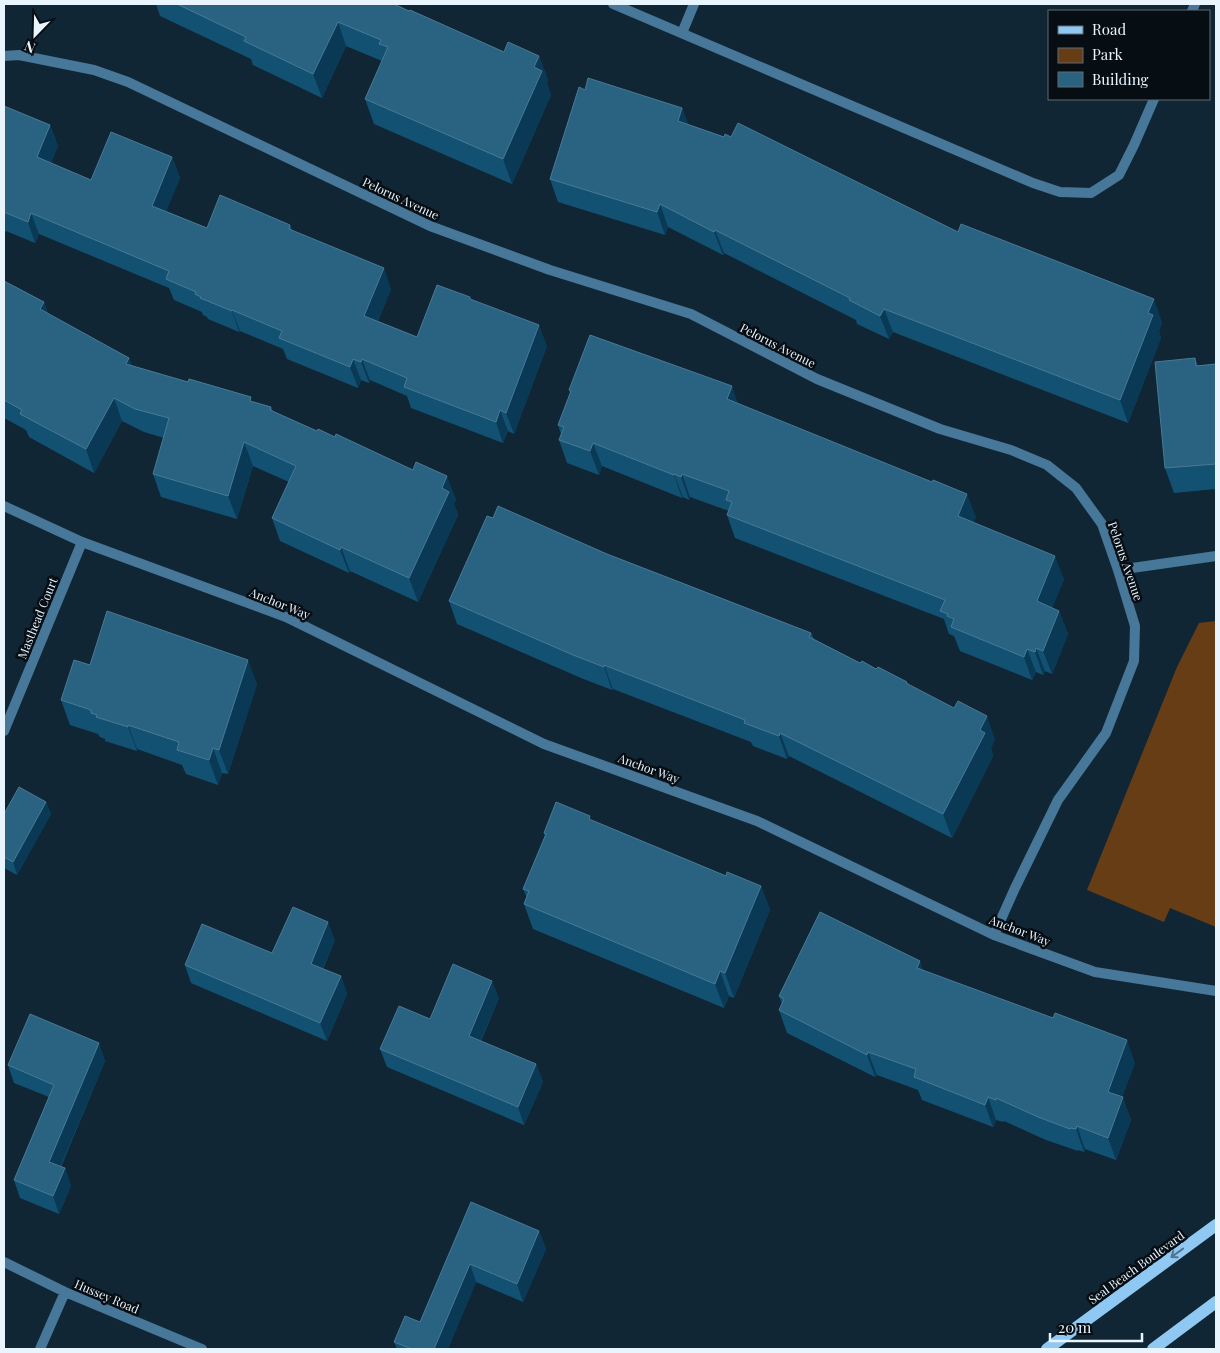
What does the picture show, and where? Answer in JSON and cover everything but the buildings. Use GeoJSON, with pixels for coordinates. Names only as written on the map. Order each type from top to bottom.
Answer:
{"type":"FeatureCollection","features":[{"type":"Feature","properties":{"kind":"main road","name":"Seal Beach Boulevard"},"geometry":{"type":"LineString","coordinates":[[1047,1349],[1216,1224]]}},
{"type":"Feature","properties":{"kind":"main road"},"geometry":{"type":"LineString","coordinates":[[1153,1349],[1216,1302]]}},
{"type":"Feature","properties":{"kind":"street"},"geometry":{"type":"LineString","coordinates":[[613,4],[1033,183],[1060,192],[1091,193],[1119,175],[1154,100]]}},
{"type":"Feature","properties":{"kind":"street"},"geometry":{"type":"LineString","coordinates":[[682,33],[694,4]]}},
{"type":"Feature","properties":{"kind":"street","name":"Pelorus Avenue"},"geometry":{"type":"LineString","coordinates":[[4,56],[19,55],[84,68],[128,82],[430,226],[550,270],[690,314],[817,379],[940,428],[1011,450],[1047,465],[1076,488],[1102,524],[1118,570],[1135,626],[1134,662],[1106,733],[1058,800],[1014,888],[994,935]]}},
{"type":"Feature","properties":{"kind":"street"},"geometry":{"type":"LineString","coordinates":[[4,506],[82,542]]}},
{"type":"Feature","properties":{"kind":"street","name":"Masthead Court"},"geometry":{"type":"LineString","coordinates":[[4,731],[82,542]]}},
{"type":"Feature","properties":{"kind":"street","name":"Anchor Way"},"geometry":{"type":"LineString","coordinates":[[82,542],[286,617],[544,744],[757,821],[994,935],[1095,972],[1216,991]]}},
{"type":"Feature","properties":{"kind":"street"},"geometry":{"type":"LineString","coordinates":[[1118,570],[1216,556]]}},
{"type":"Feature","properties":{"kind":"street","name":"Hussey Road"},"geometry":{"type":"LineString","coordinates":[[4,1262],[65,1292],[202,1349]]}},
{"type":"Feature","properties":{"kind":"street"},"geometry":{"type":"LineString","coordinates":[[40,1349],[65,1292]]}},
{"type":"Feature","properties":{"kind":"green space"},"geometry":{"type":"Polygon","coordinates":[[[1216,621],[1216,927],[1170,908],[1164,922],[1087,890],[1177,667],[1199,623],[1216,621]]]}}]}
